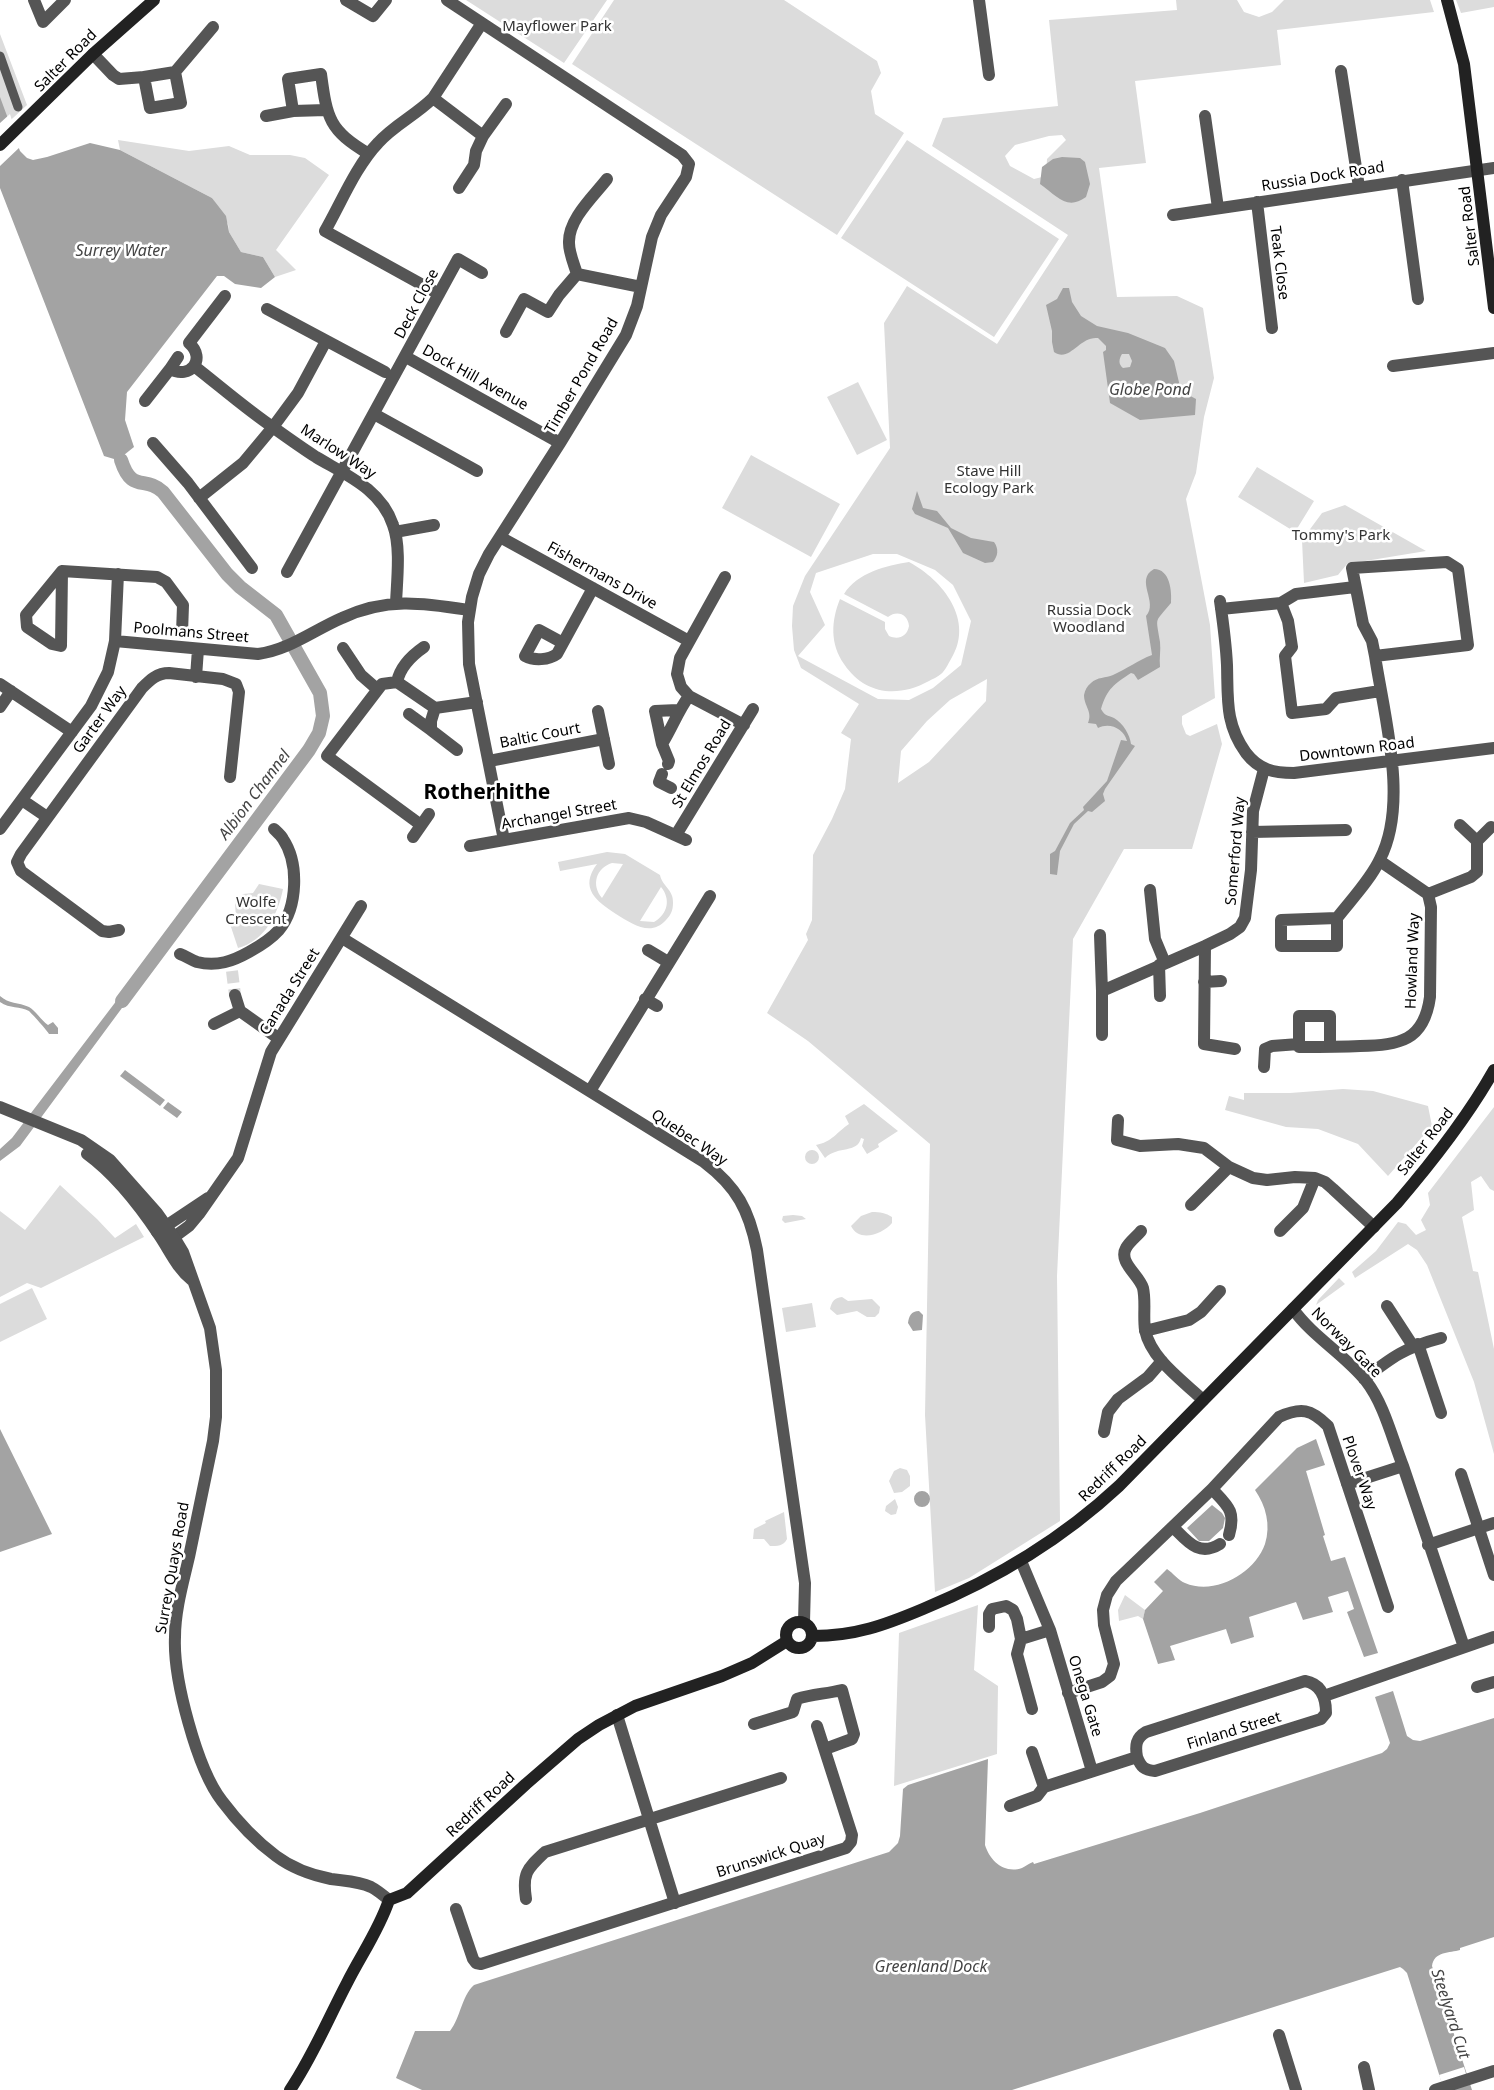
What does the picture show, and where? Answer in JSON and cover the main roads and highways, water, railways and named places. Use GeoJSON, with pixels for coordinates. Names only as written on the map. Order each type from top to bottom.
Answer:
{"type":"FeatureCollection","features":[{"type":"Feature","properties":{"kind":"main road","name":"Salter Road"},"geometry":{"type":"LineString","coordinates":[[0,145],[93,54],[154,0]]}},
{"type":"Feature","properties":{"kind":"main road","name":"Salter Road"},"geometry":{"type":"LineString","coordinates":[[1447,0],[1464,63],[1494,308]]}},
{"type":"Feature","properties":{"kind":"main road","name":"Salter Road"},"geometry":{"type":"LineString","coordinates":[[1374,1227],[1434,1161],[1472,1107],[1494,1070]]}},
{"type":"Feature","properties":{"kind":"main road","name":"Redriff Road"},"geometry":{"type":"LineString","coordinates":[[813,1636],[838,1636],[859,1632],[958,1595],[1021,1561],[1079,1523],[1374,1227]]}},
{"type":"Feature","properties":{"kind":"main road"},"geometry":{"type":"LineString","coordinates":[[804,1622],[811,1629],[813,1636],[809,1645],[799,1649],[792,1647],[786,1636],[789,1626],[804,1622]]}},
{"type":"Feature","properties":{"kind":"main road","name":"Redriff Road"},"geometry":{"type":"LineString","coordinates":[[290,2090],[316,2047],[346,1984],[382,1920],[389,1900],[407,1893],[578,1739],[635,1706],[732,1672],[752,1663],[787,1641]]}},
{"type":"Feature","properties":{"kind":"water","name":"Surrey Water"},"geometry":{"type":"Polygon","coordinates":[[[0,97],[20,151],[27,158],[33,160],[47,157],[90,143],[120,150],[212,198],[226,216],[229,232],[241,252],[263,257],[275,277],[261,288],[235,284],[224,276],[217,276],[127,392],[125,420],[134,447],[124,455],[125,458],[115,462],[114,459],[104,456],[0,188],[0,97]]]}},
{"type":"Feature","properties":{"kind":"water"},"geometry":{"type":"Polygon","coordinates":[[[1080,158],[1085,162],[1090,184],[1086,197],[1073,203],[1062,200],[1040,184],[1042,167],[1053,159],[1080,158]]]}},
{"type":"Feature","properties":{"kind":"water","name":"Globe Pond"},"geometry":{"type":"Polygon","coordinates":[[[1063,288],[1069,288],[1072,302],[1081,316],[1097,326],[1128,333],[1165,348],[1174,361],[1181,391],[1196,399],[1195,415],[1140,420],[1110,403],[1103,352],[1106,346],[1098,338],[1091,338],[1065,354],[1054,352],[1046,305],[1057,299],[1063,288]],[[1129,354],[1121,356],[1120,363],[1123,368],[1130,367],[1132,361],[1129,354]]]}},
{"type":"Feature","properties":{"kind":"water"},"geometry":{"type":"Polygon","coordinates":[[[917,491],[923,508],[937,511],[951,528],[971,538],[994,542],[997,552],[993,562],[985,563],[963,553],[948,528],[915,514],[912,509],[917,491]]]}},
{"type":"Feature","properties":{"kind":"water"},"geometry":{"type":"Polygon","coordinates":[[[1154,569],[1164,573],[1167,577],[1171,593],[1171,603],[1158,620],[1160,667],[1138,680],[1131,673],[1120,680],[1109,692],[1101,709],[1120,723],[1128,733],[1131,744],[1135,746],[1105,789],[1103,794],[1105,801],[1092,812],[1088,811],[1074,824],[1060,851],[1057,875],[1050,874],[1050,854],[1055,851],[1070,823],[1084,810],[1083,807],[1107,781],[1121,740],[1127,741],[1120,730],[1112,726],[1098,728],[1096,724],[1088,723],[1089,716],[1084,695],[1087,687],[1093,681],[1113,675],[1152,655],[1146,616],[1150,604],[1146,579],[1154,569]]]}},
{"type":"Feature","properties":{"kind":"water"},"geometry":{"type":"Polygon","coordinates":[[[130,983],[136,989],[20,1146],[0,1161],[0,1149],[12,1138],[130,983]]]}},
{"type":"Feature","properties":{"kind":"water"},"geometry":{"type":"Polygon","coordinates":[[[0,996],[34,1010],[48,1025],[53,1022],[58,1028],[58,1034],[49,1034],[29,1011],[0,1002],[0,996]]]}},
{"type":"Feature","properties":{"kind":"water"},"geometry":{"type":"Polygon","coordinates":[[[125,1070],[165,1100],[160,1106],[120,1076],[125,1070]]]}},
{"type":"Feature","properties":{"kind":"water"},"geometry":{"type":"Polygon","coordinates":[[[168,1102],[182,1112],[177,1118],[163,1108],[168,1102]]]}},
{"type":"Feature","properties":{"kind":"water"},"geometry":{"type":"Polygon","coordinates":[[[919,1311],[923,1315],[922,1330],[913,1331],[908,1323],[909,1318],[912,1313],[919,1311]]]}},
{"type":"Feature","properties":{"kind":"water"},"geometry":{"type":"Polygon","coordinates":[[[0,1429],[52,1534],[0,1552],[0,1429]]]}},
{"type":"Feature","properties":{"kind":"water"},"geometry":{"type":"Polygon","coordinates":[[[1316,1439],[1325,1465],[1306,1471],[1325,1535],[1323,1536],[1331,1561],[1345,1557],[1378,1653],[1364,1657],[1347,1612],[1354,1609],[1348,1591],[1328,1597],[1333,1612],[1303,1620],[1296,1602],[1249,1617],[1254,1637],[1231,1644],[1226,1629],[1170,1646],[1175,1660],[1158,1664],[1143,1619],[1145,1610],[1163,1591],[1154,1582],[1167,1569],[1183,1582],[1197,1586],[1221,1584],[1243,1573],[1260,1555],[1267,1537],[1266,1516],[1255,1490],[1297,1448],[1316,1439]]]}},
{"type":"Feature","properties":{"kind":"water"},"geometry":{"type":"Polygon","coordinates":[[[922,1491],[930,1499],[922,1507],[914,1499],[922,1491]]]}},
{"type":"Feature","properties":{"kind":"water"},"geometry":{"type":"Polygon","coordinates":[[[1212,1505],[1225,1518],[1223,1528],[1209,1541],[1199,1541],[1187,1528],[1212,1505]]]}},
{"type":"Feature","properties":{"kind":"water","name":"Greenland Dock"},"geometry":{"type":"Polygon","coordinates":[[[1393,1691],[1407,1736],[1413,1740],[1420,1741],[1494,1718],[1494,1937],[1439,1955],[1433,1961],[1432,1966],[1472,2090],[1444,2090],[1407,1973],[1400,1967],[1012,2090],[422,2090],[396,2078],[415,2031],[450,2031],[457,2020],[466,1995],[474,1985],[889,1852],[898,1843],[900,1836],[903,1789],[908,1785],[988,1759],[985,1845],[990,1856],[999,1865],[1009,1869],[1022,1868],[1033,1862],[1034,1864],[1200,1813],[1382,1753],[1390,1743],[1375,1697],[1393,1691]]]}},
{"type":"Feature","properties":{"kind":"waterway","name":"Albion Channel"},"geometry":{"type":"LineString","coordinates":[[121,460],[125,470],[134,481],[156,487],[163,492],[227,574],[276,615],[320,693],[323,716],[319,733],[309,750],[122,1001]]}},
{"type":"Feature","properties":{"kind":"tunnel"},"geometry":{"type":"LineString","coordinates":[[232,971],[235,995]]}},
{"type":"Feature","properties":{"kind":"district","name":"Rotherhithe"},"geometry":{"type":"Point","coordinates":[487,793]}},
{"type":"Feature","properties":{"kind":"park label","name":"Mayflower Park"},"geometry":{"type":"Point","coordinates":[557,27]}},
{"type":"Feature","properties":{"kind":"park label","name":"Stave Hill Ecology Park"},"geometry":{"type":"Point","coordinates":[989,480]}},
{"type":"Feature","properties":{"kind":"park label","name":"Tommy's Park"},"geometry":{"type":"Point","coordinates":[1341,536]}},
{"type":"Feature","properties":{"kind":"park label","name":"Russia Dock Woodland"},"geometry":{"type":"Point","coordinates":[1089,620]}},
{"type":"Feature","properties":{"kind":"park label","name":"Wolfe Crescent"},"geometry":{"type":"Point","coordinates":[256,912]}},
{"type":"Feature","properties":{"kind":"water label","name":"Steelyard Cut"},"geometry":{"type":"Point","coordinates":[1450,2014]}}]}
